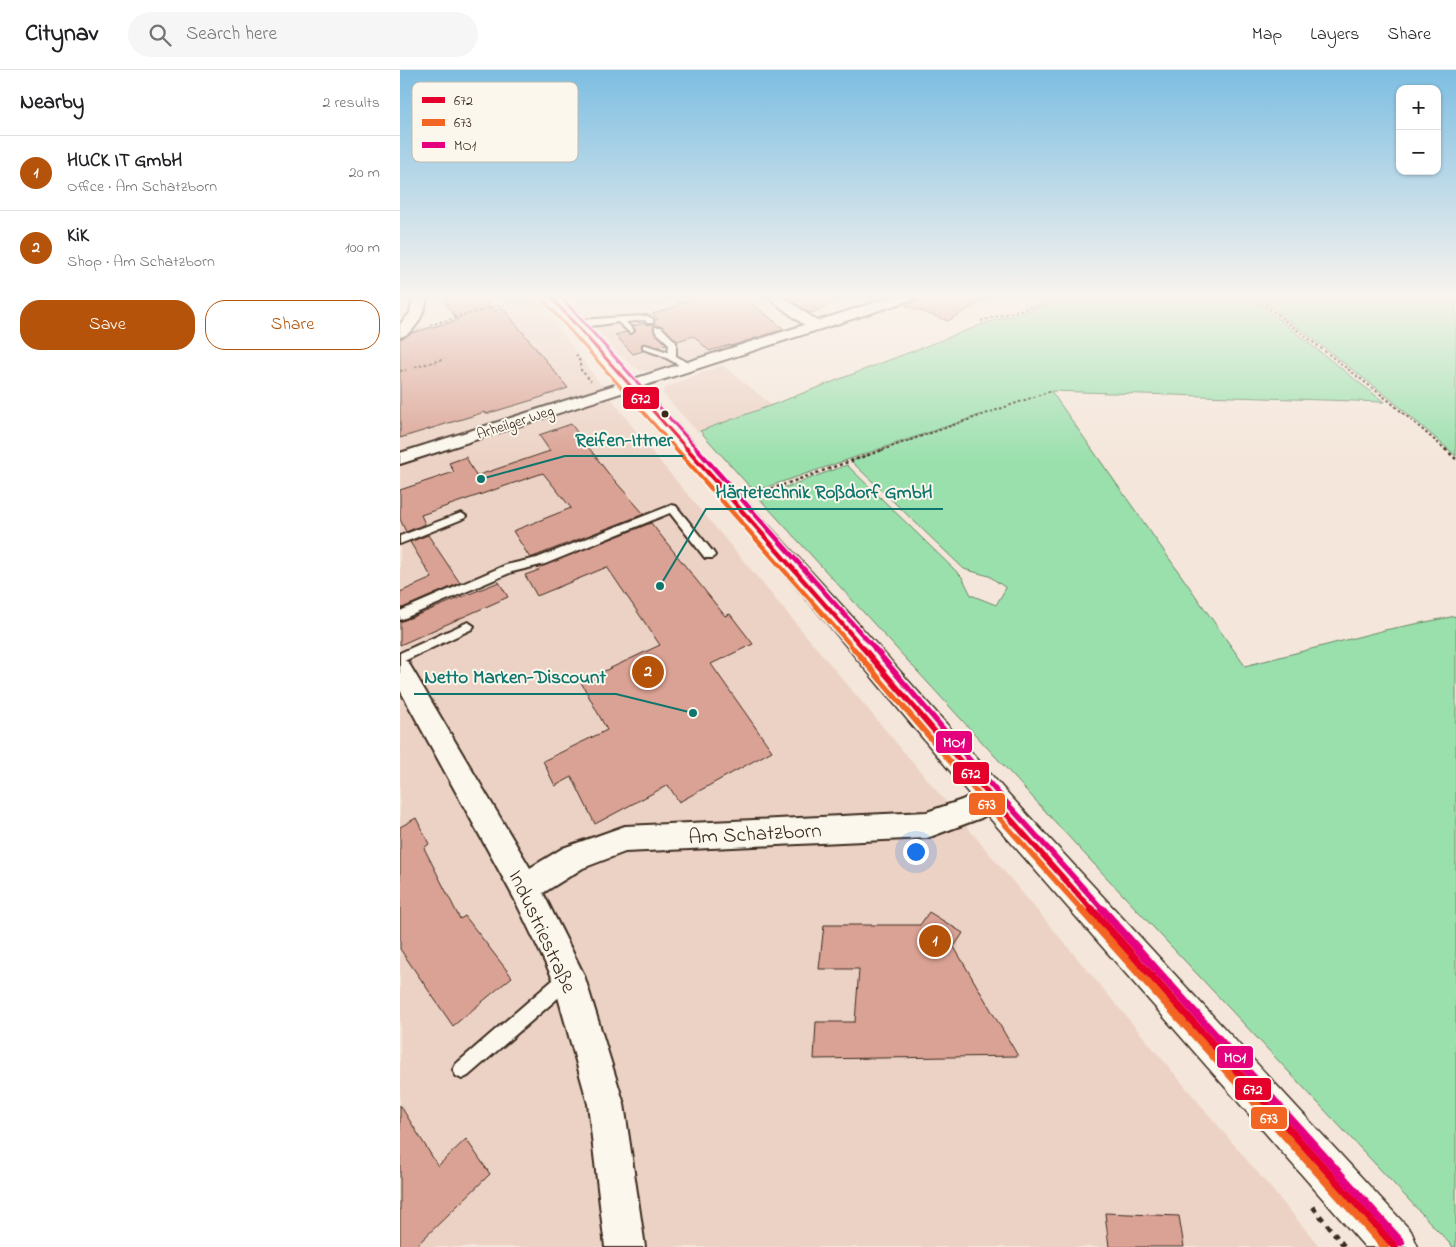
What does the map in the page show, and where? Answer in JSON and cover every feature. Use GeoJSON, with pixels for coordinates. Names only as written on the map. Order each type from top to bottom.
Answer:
{"type":"FeatureCollection","features":[{"type":"Feature","properties":{"kind":"main road"},"geometry":{"type":"LineString","coordinates":[[598,351],[837,617],[990,797],[1395,1247]]}},
{"type":"Feature","properties":{"kind":"street","name":"Arheilger Weg"},"geometry":{"type":"LineString","coordinates":[[400,459],[740,351]]}},
{"type":"Feature","properties":{"kind":"street","name":"Industriestraße"},"geometry":{"type":"LineString","coordinates":[[400,668],[525,888],[569,977],[606,1104],[625,1247]]}},
{"type":"Feature","properties":{"kind":"street","name":"Am Schatzborn"},"geometry":{"type":"LineString","coordinates":[[525,888],[573,858],[625,839],[927,825],[971,809],[990,797]]}},
{"type":"Feature","properties":{"kind":"lane"},"geometry":{"type":"LineString","coordinates":[[656,351],[689,367]]}},
{"type":"Feature","properties":{"kind":"lane"},"geometry":{"type":"LineString","coordinates":[[672,351],[672,357]]}},
{"type":"Feature","properties":{"kind":"lane"},"geometry":{"type":"LineString","coordinates":[[400,616],[510,568],[541,561],[672,508],[709,555]]}},
{"type":"Feature","properties":{"kind":"lane"},"geometry":{"type":"LineString","coordinates":[[400,540],[461,516]]}},
{"type":"Feature","properties":{"kind":"lane"},"geometry":{"type":"LineString","coordinates":[[400,658],[468,626]]}},
{"type":"Feature","properties":{"kind":"lane"},"geometry":{"type":"LineString","coordinates":[[462,1070],[569,977]]}},
{"type":"Feature","properties":{"kind":"path"},"geometry":{"type":"LineString","coordinates":[[1324,351],[1388,400],[1456,459]]}},
{"type":"Feature","properties":{"kind":"path"},"geometry":{"type":"LineString","coordinates":[[415,367],[444,360]]}},
{"type":"Feature","properties":{"kind":"path"},"geometry":{"type":"LineString","coordinates":[[400,371],[406,370]]}},
{"type":"Feature","properties":{"kind":"path"},"geometry":{"type":"LineString","coordinates":[[735,502],[1051,391]]}},
{"type":"Feature","properties":{"kind":"shaded area"},"geometry":{"type":"Polygon","coordinates":[[[400,351],[575,351],[651,451],[1320,1247],[400,1247],[400,351]]]}},
{"type":"Feature","properties":{"kind":"shaded area"},"geometry":{"type":"Polygon","coordinates":[[[725,351],[659,372],[642,371],[634,367],[617,352],[725,351]]]}},
{"type":"Feature","properties":{"kind":"shaded area"},"geometry":{"type":"Polygon","coordinates":[[[722,365],[772,405],[698,432],[662,393],[667,387],[722,365]]]}},
{"type":"Feature","properties":{"kind":"green space"},"geometry":{"type":"Polygon","coordinates":[[[913,351],[1319,351],[1384,402],[1051,391],[1245,666],[1385,630],[1456,616],[1456,1247],[1453,1247],[1079,848],[758,497],[847,465],[962,577],[971,595],[996,605],[1006,588],[989,576],[964,569],[851,461],[980,415],[764,488],[750,487],[700,431],[913,351]]]}},
{"type":"Feature","properties":{"kind":"green space"},"geometry":{"type":"Polygon","coordinates":[[[1328,351],[1456,351],[1456,456],[1388,397],[1328,351]]]}},
{"type":"Feature","properties":{"kind":"building"},"geometry":{"type":"Polygon","coordinates":[[[400,351],[538,351],[568,388],[486,414],[485,412],[400,438],[400,351]]]}},
{"type":"Feature","properties":{"kind":"building"},"geometry":{"type":"Polygon","coordinates":[[[630,351],[643,351],[633,354],[630,351]]]}},
{"type":"Feature","properties":{"kind":"building"},"geometry":{"type":"Polygon","coordinates":[[[571,424],[608,473],[644,514],[530,558],[513,531],[571,508],[543,473],[421,515],[425,524],[406,532],[400,519],[400,490],[454,472],[449,463],[466,457],[476,476],[550,451],[539,435],[571,424]]]}},
{"type":"Feature","properties":{"kind":"building"},"geometry":{"type":"Polygon","coordinates":[[[651,523],[725,616],[730,614],[753,644],[711,664],[772,751],[679,802],[668,785],[595,824],[572,777],[555,786],[543,761],[607,730],[581,682],[660,645],[607,567],[537,596],[525,575],[539,570],[537,568],[651,523]]]}},
{"type":"Feature","properties":{"kind":"building"},"geometry":{"type":"Polygon","coordinates":[[[428,535],[460,583],[400,609],[400,592],[432,578],[410,542],[428,535]]]}},
{"type":"Feature","properties":{"kind":"building"},"geometry":{"type":"Polygon","coordinates":[[[499,582],[508,597],[400,645],[400,622],[499,582]]]}},
{"type":"Feature","properties":{"kind":"building"},"geometry":{"type":"Polygon","coordinates":[[[416,818],[429,844],[424,848],[460,919],[465,916],[512,977],[453,1026],[400,949],[400,827],[416,818]]]}},
{"type":"Feature","properties":{"kind":"building"},"geometry":{"type":"Polygon","coordinates":[[[929,912],[963,933],[954,947],[1018,1056],[814,1059],[816,1022],[855,1022],[859,969],[819,969],[824,925],[920,925],[929,912]]]}},
{"type":"Feature","properties":{"kind":"building"},"geometry":{"type":"Polygon","coordinates":[[[400,1105],[438,1166],[466,1139],[490,1174],[415,1247],[400,1247],[400,1105]]]}},
{"type":"Feature","properties":{"kind":"building"},"geometry":{"type":"Polygon","coordinates":[[[1105,1213],[1179,1216],[1184,1247],[1109,1247],[1105,1213]]]}},
{"type":"Feature","properties":{"kind":"transit line","name":"673"},"geometry":{"type":"LineString","coordinates":[[589,351],[831,622],[985,802],[1385,1247]]}},
{"type":"Feature","properties":{"kind":"transit line","name":"672"},"geometry":{"type":"LineString","coordinates":[[599,351],[837,617],[991,797],[1395,1247]]}},
{"type":"Feature","properties":{"kind":"transit line","name":"MO1"},"geometry":{"type":"LineString","coordinates":[[609,351],[843,612],[997,792],[1401,1242]]}},
{"type":"Feature","properties":{"kind":"place","name":"Reifen-Ittner"},"geometry":{"type":"Point","coordinates":[481,479]}},
{"type":"Feature","properties":{"kind":"place","name":"Härtetechnik Roßdorf GmbH"},"geometry":{"type":"Point","coordinates":[660,586]}},
{"type":"Feature","properties":{"kind":"place","name":"KiK"},"geometry":{"type":"Point","coordinates":[648,672]}},
{"type":"Feature","properties":{"kind":"place","name":"Netto Marken-Discount"},"geometry":{"type":"Point","coordinates":[693,713]}},
{"type":"Feature","properties":{"kind":"place","name":"HUCK IT GmbH"},"geometry":{"type":"Point","coordinates":[935,941]}}]}
